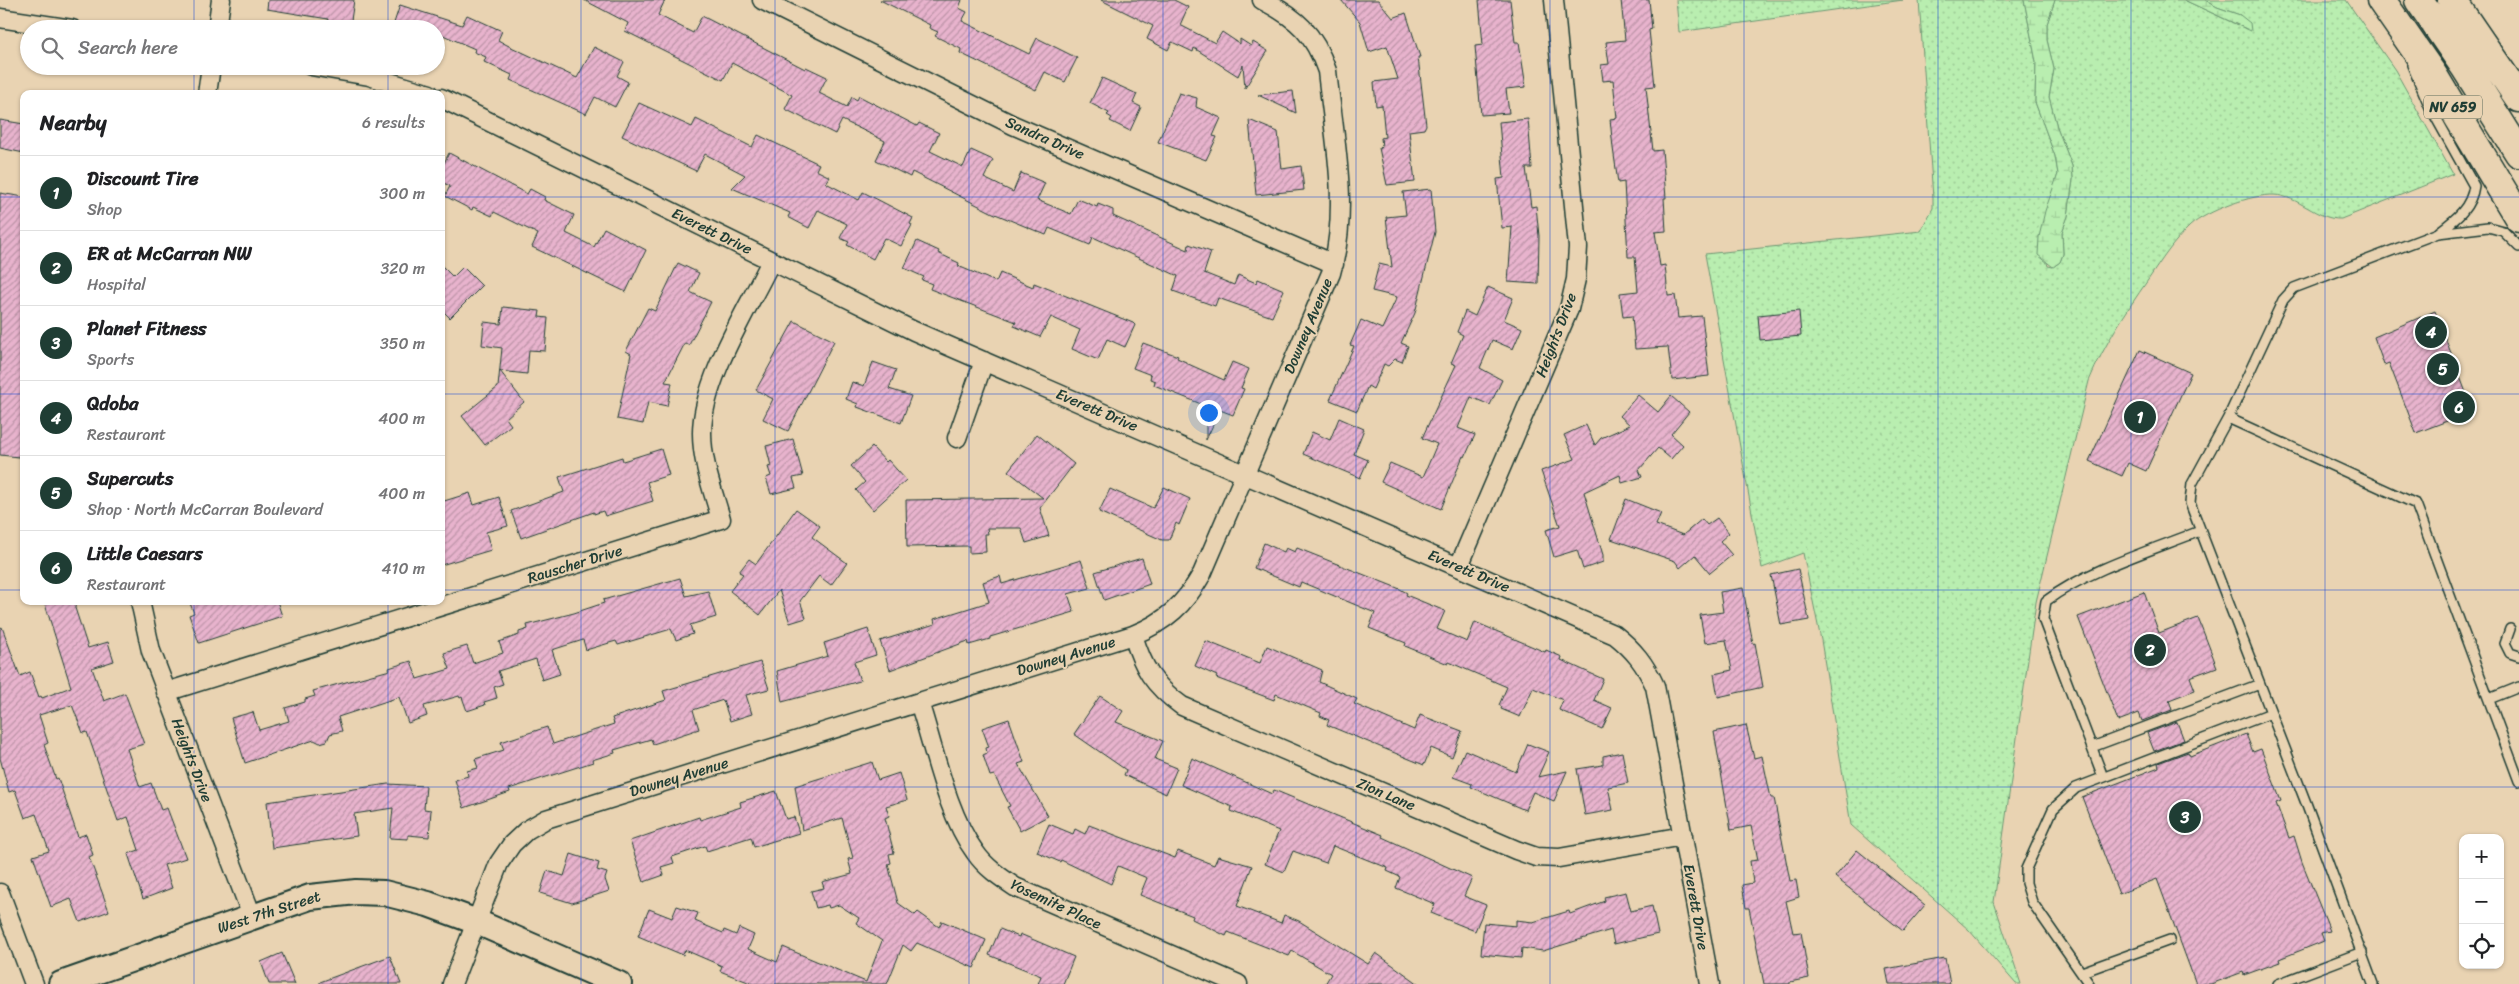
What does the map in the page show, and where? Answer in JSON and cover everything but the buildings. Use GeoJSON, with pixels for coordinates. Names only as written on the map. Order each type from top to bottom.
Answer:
{"type":"FeatureCollection","features":[{"type":"Feature","properties":{"kind":"main road"},"geometry":{"type":"LineString","coordinates":[[2419,0],[2465,67],[2519,153]]}},
{"type":"Feature","properties":{"kind":"main road"},"geometry":{"type":"LineString","coordinates":[[2452,0],[2519,98]]}},
{"type":"Feature","properties":{"kind":"main road","name":"NV 659"},"geometry":{"type":"LineString","coordinates":[[2384,5],[2438,83],[2519,218]]}},
{"type":"Feature","properties":{"kind":"main road","name":"West 7th Street"},"geometry":{"type":"LineString","coordinates":[[61,984],[310,897],[356,892],[384,893],[408,898],[477,922],[619,984]]}},
{"type":"Feature","properties":{"kind":"street"},"geometry":{"type":"LineString","coordinates":[[218,20],[221,0]]}},
{"type":"Feature","properties":{"kind":"street","name":"Sandra Drive"},"geometry":{"type":"LineString","coordinates":[[762,0],[1013,125],[1334,264]]}},
{"type":"Feature","properties":{"kind":"street","name":"Downey Avenue"},"geometry":{"type":"LineString","coordinates":[[452,984],[500,863],[512,844],[527,830],[546,819],[1133,635],[1154,627],[1174,612],[1190,595],[1202,574],[1334,264],[1340,232],[1340,202],[1327,71],[1320,50],[1308,32],[1291,16],[1262,0]]}},
{"type":"Feature","properties":{"kind":"street","name":"Heights Drive"},"geometry":{"type":"LineString","coordinates":[[1459,566],[1569,310],[1576,278],[1578,247],[1554,0]]}},
{"type":"Feature","properties":{"kind":"street"},"geometry":{"type":"LineString","coordinates":[[0,18],[20,21]]}},
{"type":"Feature","properties":{"kind":"street"},"geometry":{"type":"LineString","coordinates":[[208,90],[210,75]]}},
{"type":"Feature","properties":{"kind":"street"},"geometry":{"type":"LineString","coordinates":[[363,75],[416,90]]}},
{"type":"Feature","properties":{"kind":"street","name":"Everett Drive"},"geometry":{"type":"LineString","coordinates":[[445,100],[914,331],[1603,629],[1632,648],[1646,666],[1655,686],[1710,984]]}},
{"type":"Feature","properties":{"kind":"street","name":"Rauscher Drive"},"geometry":{"type":"LineString","coordinates":[[166,692],[721,519],[705,463],[702,433],[705,405],[714,377],[772,261]]}},
{"type":"Feature","properties":{"kind":"street"},"geometry":{"type":"LineString","coordinates":[[957,438],[984,361]]}},
{"type":"Feature","properties":{"kind":"street","name":"Heights Drive"},"geometry":{"type":"LineString","coordinates":[[141,605],[151,650],[166,692],[252,916]]}},
{"type":"Feature","properties":{"kind":"street","name":"Zion Lane"},"geometry":{"type":"LineString","coordinates":[[1133,635],[1140,658],[1150,676],[1164,693],[1182,706],[1516,850],[1536,856],[1559,858],[1683,836]]}},
{"type":"Feature","properties":{"kind":"street","name":"Yosemite Place"},"geometry":{"type":"LineString","coordinates":[[919,702],[960,829],[975,854],[992,872],[1015,887],[1238,984]]}},
{"type":"Feature","properties":{"kind":"street"},"geometry":{"type":"LineString","coordinates":[[0,893],[34,984]]}},
{"type":"Feature","properties":{"kind":"lane"},"geometry":{"type":"LineString","coordinates":[[2384,5],[2429,105],[2474,186],[2472,199],[2465,210],[2438,233]]}},
{"type":"Feature","properties":{"kind":"lane"},"geometry":{"type":"LineString","coordinates":[[2488,51],[2519,91]]}},
{"type":"Feature","properties":{"kind":"lane"},"geometry":{"type":"LineString","coordinates":[[2373,984],[2200,531],[2190,503],[2192,484],[2228,418],[2283,300],[2294,288],[2438,233],[2488,227],[2503,231],[2519,247]]}},
{"type":"Feature","properties":{"kind":"lane"},"geometry":{"type":"LineString","coordinates":[[2228,418],[2416,504],[2519,781]]}},
{"type":"Feature","properties":{"kind":"lane"},"geometry":{"type":"LineString","coordinates":[[2103,777],[2044,619],[2046,601],[2059,592],[2099,572],[2200,531]]}},
{"type":"Feature","properties":{"kind":"lane"},"geometry":{"type":"LineString","coordinates":[[2510,629],[2505,643],[2510,653],[2519,656]]}},
{"type":"Feature","properties":{"kind":"lane"},"geometry":{"type":"LineString","coordinates":[[2092,747],[2260,684]]}},
{"type":"Feature","properties":{"kind":"lane"},"geometry":{"type":"LineString","coordinates":[[2489,698],[2519,687]]}},
{"type":"Feature","properties":{"kind":"lane"},"geometry":{"type":"LineString","coordinates":[[2090,984],[2032,902],[2026,883],[2026,869],[2053,808],[2076,788],[2271,713]]}},
{"type":"Feature","properties":{"kind":"lane"},"geometry":{"type":"LineString","coordinates":[[2082,972],[2170,940]]}},
{"type":"Feature","properties":{"kind":"lane"},"geometry":{"type":"LineString","coordinates":[[2278,984],[2362,952]]}},
{"type":"Feature","properties":{"kind":"green space"},"geometry":{"type":"Polygon","coordinates":[[[1676,0],[1903,0],[1679,32],[1676,0]]]}},
{"type":"Feature","properties":{"kind":"green space"},"geometry":{"type":"Polygon","coordinates":[[[1919,0],[2024,0],[2036,62],[2035,102],[2055,156],[2058,174],[2039,237],[2048,266],[2053,267],[2060,262],[2063,254],[2062,232],[2068,216],[2073,179],[2072,166],[2057,127],[2049,97],[2054,69],[2047,40],[2047,24],[2055,0],[2184,0],[2244,28],[2240,15],[2217,7],[2205,0],[2346,0],[2395,70],[2453,174],[2341,219],[2324,216],[2292,199],[2274,195],[2242,200],[2218,209],[2190,226],[2178,239],[2139,292],[2101,355],[2089,381],[2036,602],[1994,902],[2021,984],[2016,984],[1969,930],[1851,825],[1821,640],[1803,553],[1762,568],[1705,254],[1921,231],[1933,208],[1933,198],[1919,0]]]}},
{"type":"Feature","properties":{"kind":"green space"},"geometry":{"type":"Polygon","coordinates":[[[2024,0],[2055,0],[2047,24],[2047,40],[2054,69],[2049,97],[2057,127],[2072,166],[2073,179],[2068,216],[2062,232],[2063,254],[2060,262],[2053,267],[2038,255],[2039,237],[2045,211],[2058,174],[2055,156],[2035,102],[2036,62],[2024,0]]]}},
{"type":"Feature","properties":{"kind":"green space"},"geometry":{"type":"Polygon","coordinates":[[[2184,0],[2205,0],[2217,7],[2240,15],[2250,23],[2251,31],[2184,0]]]}},
{"type":"Feature","properties":{"kind":"place","name":"Qdoba"},"geometry":{"type":"Point","coordinates":[2431,332]}},
{"type":"Feature","properties":{"kind":"place","name":"Supercuts"},"geometry":{"type":"Point","coordinates":[2443,369]}},
{"type":"Feature","properties":{"kind":"place","name":"Little Caesars"},"geometry":{"type":"Point","coordinates":[2459,407]}},
{"type":"Feature","properties":{"kind":"place","name":"Discount Tire"},"geometry":{"type":"Point","coordinates":[2140,417]}},
{"type":"Feature","properties":{"kind":"place","name":"ER at McCarran NW"},"geometry":{"type":"Point","coordinates":[2150,650]}},
{"type":"Feature","properties":{"kind":"place","name":"Planet Fitness"},"geometry":{"type":"Point","coordinates":[2185,817]}}]}
